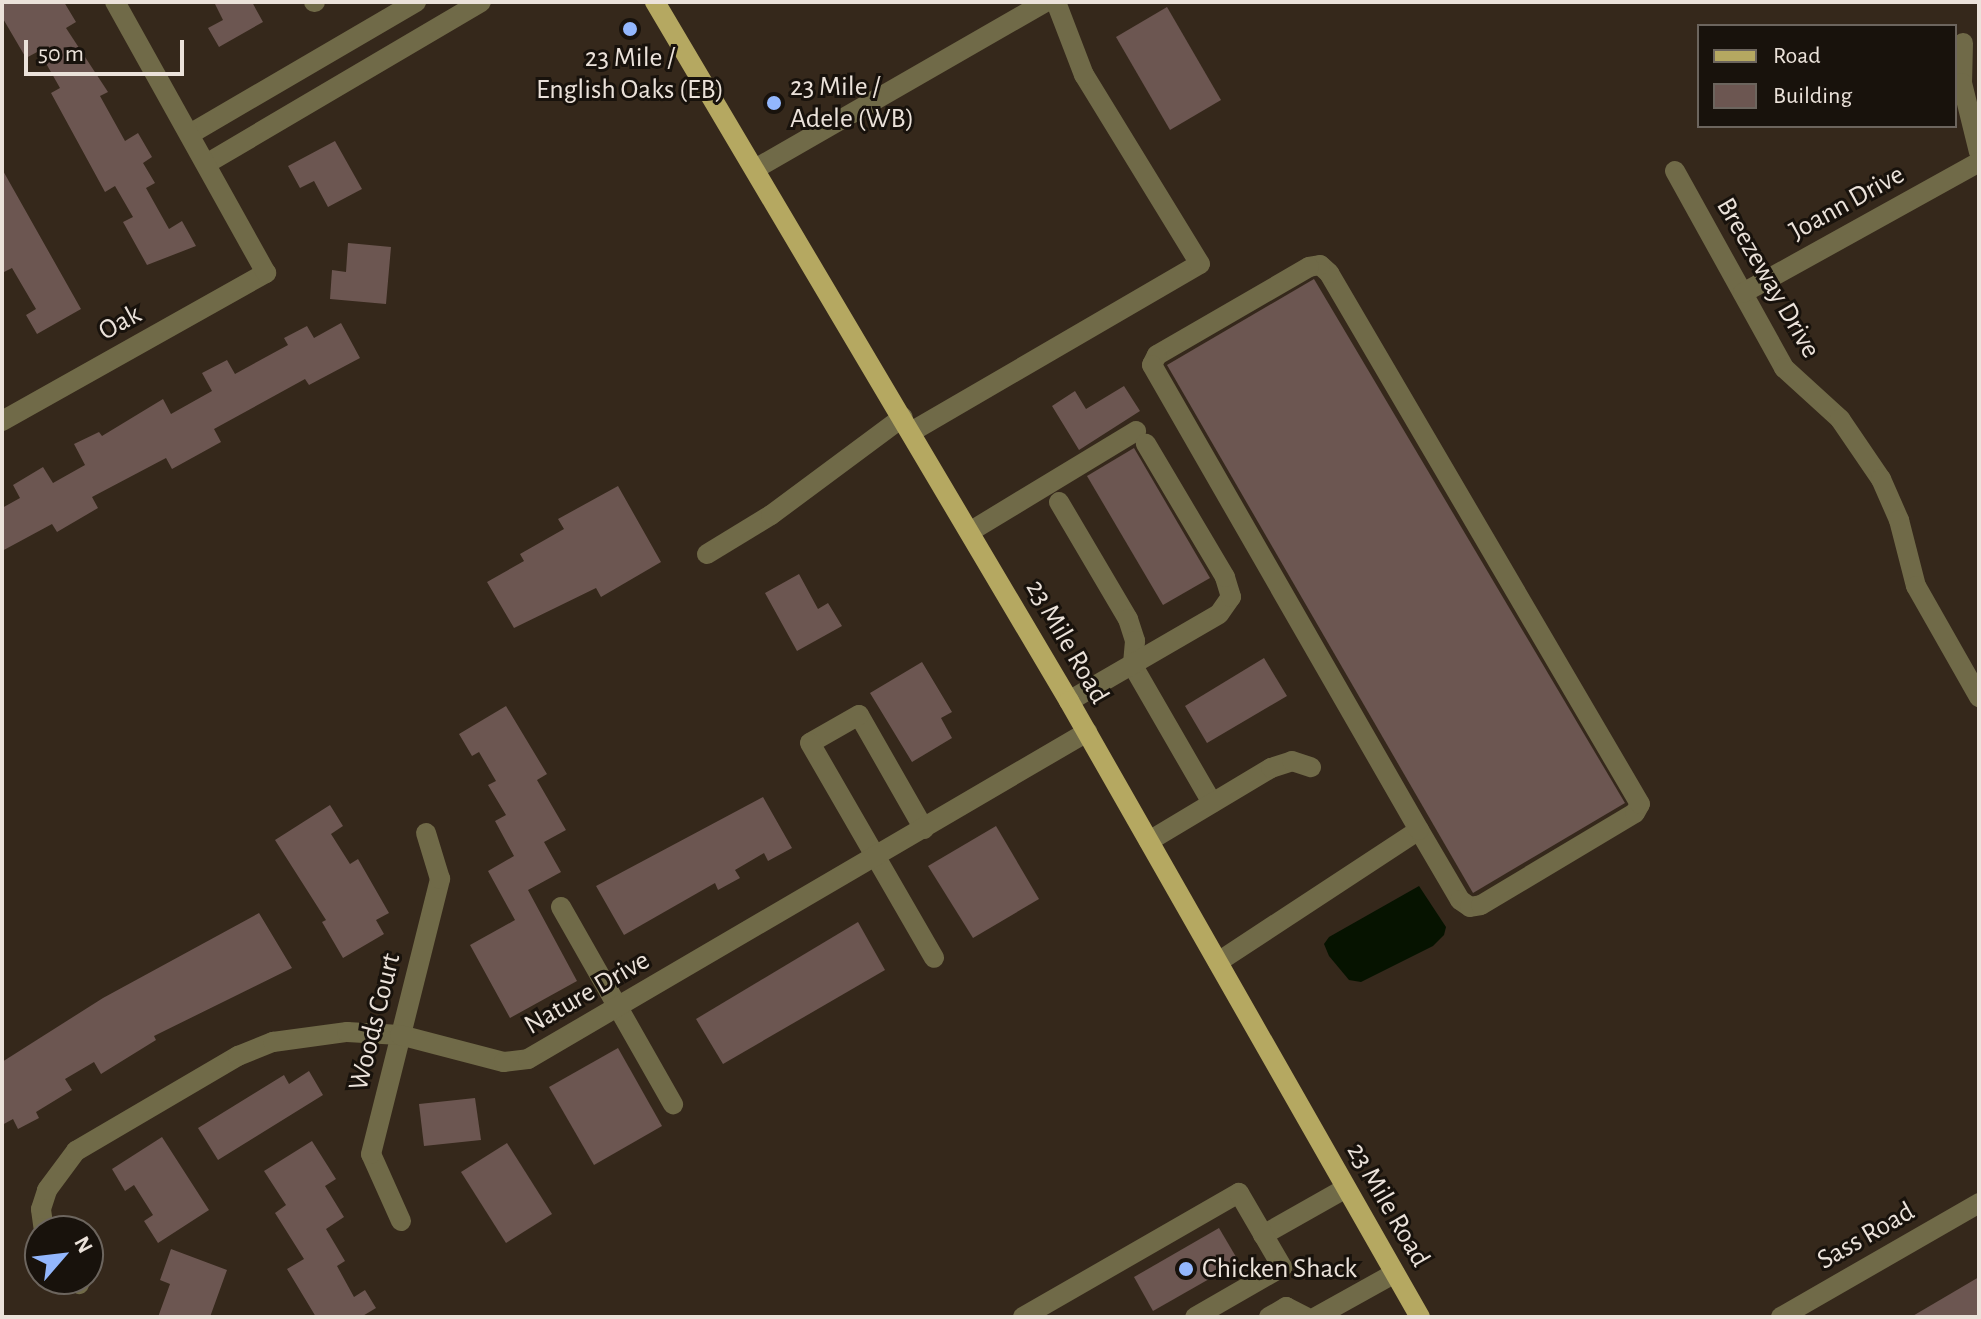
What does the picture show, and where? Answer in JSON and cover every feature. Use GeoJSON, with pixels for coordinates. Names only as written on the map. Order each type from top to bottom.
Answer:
{"type":"FeatureCollection","features":[{"type":"Feature","properties":{"kind":"main road","name":"23 Mile Road"},"geometry":{"type":"LineString","coordinates":[[655,2],[971,531],[1420,1317]]}},
{"type":"Feature","properties":{"kind":"street"},"geometry":{"type":"LineString","coordinates":[[115,2],[206,164],[481,2]]}},
{"type":"Feature","properties":{"kind":"street"},"geometry":{"type":"LineString","coordinates":[[190,134],[393,8],[416,2]]}},
{"type":"Feature","properties":{"kind":"street"},"geometry":{"type":"LineString","coordinates":[[755,169],[1046,2]]}},
{"type":"Feature","properties":{"kind":"street"},"geometry":{"type":"LineString","coordinates":[[707,554],[907,424],[1200,264],[1084,75],[1056,2]]}},
{"type":"Feature","properties":{"kind":"street"},"geometry":{"type":"LineString","coordinates":[[393,8],[414,41]]}},
{"type":"Feature","properties":{"kind":"street"},"geometry":{"type":"LineString","coordinates":[[1963,43],[1962,83],[1979,152]]}},
{"type":"Feature","properties":{"kind":"street","name":"Joann Drive"},"geometry":{"type":"LineString","coordinates":[[1743,293],[1979,162]]}},
{"type":"Feature","properties":{"kind":"street","name":"Oak"},"geometry":{"type":"LineString","coordinates":[[4,414],[266,273],[206,164]]}},
{"type":"Feature","properties":{"kind":"street","name":"Breezeway Drive"},"geometry":{"type":"LineString","coordinates":[[1675,171],[1794,382],[1840,419],[1881,479],[1899,520],[1916,586],[1979,697]]}},
{"type":"Feature","properties":{"kind":"street"},"geometry":{"type":"LineString","coordinates":[[1320,265],[1329,273],[1640,804],[1533,874],[1470,907],[1460,900],[1419,830],[1155,378],[1152,365],[1157,355],[1309,267],[1320,265]]}},
{"type":"Feature","properties":{"kind":"street"},"geometry":{"type":"LineString","coordinates":[[971,531],[1141,438],[1225,577],[1231,597],[1219,614],[1069,701]]}},
{"type":"Feature","properties":{"kind":"street"},"geometry":{"type":"LineString","coordinates":[[1059,502],[1128,619],[1135,641],[1133,666],[1212,803]]}},
{"type":"Feature","properties":{"kind":"street"},"geometry":{"type":"LineString","coordinates":[[924,829],[859,715],[810,743],[934,958]]}},
{"type":"Feature","properties":{"kind":"street","name":"Nature Drive"},"geometry":{"type":"LineString","coordinates":[[42,1215],[47,1190],[76,1151],[238,1056],[273,1042],[315,1035],[400,1035],[504,1062],[528,1059],[1087,732]]}},
{"type":"Feature","properties":{"kind":"street"},"geometry":{"type":"LineString","coordinates":[[1149,841],[1271,768],[1292,761],[1311,767]]}},
{"type":"Feature","properties":{"kind":"street"},"geometry":{"type":"LineString","coordinates":[[1218,962],[1419,830]]}},
{"type":"Feature","properties":{"kind":"street","name":"Woods Court"},"geometry":{"type":"LineString","coordinates":[[401,1221],[371,1154],[440,879],[426,833]]}},
{"type":"Feature","properties":{"kind":"street"},"geometry":{"type":"LineString","coordinates":[[561,907],[673,1104]]}},
{"type":"Feature","properties":{"kind":"street"},"geometry":{"type":"LineString","coordinates":[[1263,1235],[1346,1188]]}},
{"type":"Feature","properties":{"kind":"street"},"geometry":{"type":"LineString","coordinates":[[1023,1317],[1239,1193],[1282,1267],[1195,1317]]}},
{"type":"Feature","properties":{"kind":"street","name":"Sass Road"},"geometry":{"type":"LineString","coordinates":[[1781,1317],[1979,1203]]}},
{"type":"Feature","properties":{"kind":"street"},"geometry":{"type":"LineString","coordinates":[[1316,1317],[1395,1273]]}},
{"type":"Feature","properties":{"kind":"street"},"geometry":{"type":"LineString","coordinates":[[1269,1317],[1286,1307],[1306,1317]]}},
{"type":"Feature","properties":{"kind":"shaded area"},"geometry":{"type":"Polygon","coordinates":[[[1419,886],[1446,927],[1444,935],[1433,946],[1361,982],[1349,980],[1329,956],[1324,944],[1329,937],[1419,886]]]}},
{"type":"Feature","properties":{"kind":"building"},"geometry":{"type":"Polygon","coordinates":[[[2,2],[64,2],[76,22],[66,28],[108,92],[100,96],[125,141],[138,133],[152,157],[143,163],[155,183],[146,188],[169,229],[182,221],[196,246],[147,265],[123,222],[133,217],[115,186],[105,192],[51,93],[60,88],[39,51],[26,58],[2,17],[2,2]]]}},
{"type":"Feature","properties":{"kind":"building"},"geometry":{"type":"Polygon","coordinates":[[[214,2],[252,2],[263,22],[219,47],[208,28],[223,20],[214,2]]]}},
{"type":"Feature","properties":{"kind":"building"},"geometry":{"type":"Polygon","coordinates":[[[1167,7],[1221,100],[1170,130],[1116,37],[1167,7]]]}},
{"type":"Feature","properties":{"kind":"building"},"geometry":{"type":"Polygon","coordinates":[[[335,141],[362,189],[328,207],[314,181],[300,188],[288,166],[335,141]]]}},
{"type":"Feature","properties":{"kind":"building"},"geometry":{"type":"Polygon","coordinates":[[[2,169],[81,309],[37,334],[26,315],[36,309],[12,268],[2,273],[2,169]]]}},
{"type":"Feature","properties":{"kind":"building"},"geometry":{"type":"Polygon","coordinates":[[[348,243],[391,247],[386,304],[330,299],[332,270],[346,272],[348,243]]]}},
{"type":"Feature","properties":{"kind":"building"},"geometry":{"type":"Polygon","coordinates":[[[1314,279],[1625,803],[1473,893],[1167,365],[1314,279]]]}},
{"type":"Feature","properties":{"kind":"building"},"geometry":{"type":"Polygon","coordinates":[[[341,323],[360,358],[309,385],[305,379],[214,429],[221,442],[172,469],[166,458],[92,497],[98,508],[57,532],[52,524],[2,551],[2,508],[20,498],[13,485],[43,467],[53,483],[85,465],[74,444],[99,432],[102,436],[163,399],[171,414],[212,391],[202,373],[227,360],[235,374],[288,345],[284,338],[307,326],[314,338],[341,323]]]}},
{"type":"Feature","properties":{"kind":"building"},"geometry":{"type":"Polygon","coordinates":[[[1124,386],[1140,411],[1079,450],[1052,406],[1075,391],[1086,409],[1124,386]]]}},
{"type":"Feature","properties":{"kind":"building"},"geometry":{"type":"Polygon","coordinates":[[[1134,448],[1210,578],[1163,605],[1087,476],[1134,448]]]}},
{"type":"Feature","properties":{"kind":"building"},"geometry":{"type":"Polygon","coordinates":[[[618,486],[661,562],[601,597],[596,588],[514,628],[487,582],[524,561],[520,554],[564,529],[558,519],[618,486]]]}},
{"type":"Feature","properties":{"kind":"building"},"geometry":{"type":"Polygon","coordinates":[[[799,574],[818,609],[828,603],[842,626],[797,651],[765,593],[799,574]]]}},
{"type":"Feature","properties":{"kind":"building"},"geometry":{"type":"Polygon","coordinates":[[[1264,658],[1287,696],[1207,743],[1185,706],[1264,658]]]}},
{"type":"Feature","properties":{"kind":"building"},"geometry":{"type":"Polygon","coordinates":[[[922,662],[952,712],[941,718],[952,738],[912,762],[870,693],[922,662]]]}},
{"type":"Feature","properties":{"kind":"building"},"geometry":{"type":"Polygon","coordinates":[[[506,706],[547,774],[537,780],[566,830],[544,842],[561,872],[528,890],[577,981],[510,1018],[470,945],[515,920],[488,871],[514,856],[495,821],[506,815],[488,785],[496,781],[479,752],[472,756],[459,734],[506,706]]]}},
{"type":"Feature","properties":{"kind":"building"},"geometry":{"type":"Polygon","coordinates":[[[763,797],[792,848],[768,861],[764,853],[735,870],[740,878],[718,890],[715,883],[624,935],[596,886],[763,797]]]}},
{"type":"Feature","properties":{"kind":"building"},"geometry":{"type":"Polygon","coordinates":[[[330,805],[343,826],[331,834],[350,864],[358,859],[389,913],[376,920],[384,934],[343,958],[322,922],[326,920],[275,840],[330,805]]]}},
{"type":"Feature","properties":{"kind":"building"},"geometry":{"type":"Polygon","coordinates":[[[996,826],[1039,899],[973,938],[928,866],[996,826]]]}},
{"type":"Feature","properties":{"kind":"building"},"geometry":{"type":"Polygon","coordinates":[[[259,913],[292,968],[154,1036],[156,1040],[101,1074],[94,1062],[65,1079],[72,1090],[36,1112],[39,1118],[18,1129],[13,1119],[2,1125],[2,1062],[103,998],[259,913]]]}},
{"type":"Feature","properties":{"kind":"building"},"geometry":{"type":"Polygon","coordinates":[[[858,922],[885,970],[723,1064],[696,1019],[858,922]]]}},
{"type":"Feature","properties":{"kind":"building"},"geometry":{"type":"Polygon","coordinates":[[[618,1048],[662,1126],[594,1165],[549,1087],[618,1048]]]}},
{"type":"Feature","properties":{"kind":"building"},"geometry":{"type":"Polygon","coordinates":[[[309,1071],[323,1095],[218,1160],[198,1128],[284,1075],[289,1084],[309,1071]]]}},
{"type":"Feature","properties":{"kind":"building"},"geometry":{"type":"Polygon","coordinates":[[[475,1098],[481,1140],[424,1146],[419,1104],[475,1098]]]}},
{"type":"Feature","properties":{"kind":"building"},"geometry":{"type":"Polygon","coordinates":[[[162,1137],[209,1210],[158,1243],[144,1221],[153,1215],[134,1185],[125,1191],[112,1169],[162,1137]]]}},
{"type":"Feature","properties":{"kind":"building"},"geometry":{"type":"Polygon","coordinates":[[[312,1141],[336,1179],[325,1186],[344,1217],[326,1229],[345,1261],[337,1266],[354,1297],[365,1290],[376,1308],[361,1317],[316,1317],[287,1269],[304,1259],[275,1213],[286,1205],[264,1171],[312,1141]]]}},
{"type":"Feature","properties":{"kind":"building"},"geometry":{"type":"Polygon","coordinates":[[[507,1143],[552,1214],[506,1243],[461,1172],[507,1143]]]}},
{"type":"Feature","properties":{"kind":"building","name":"Chicken Shack"},"geometry":{"type":"Polygon","coordinates":[[[1219,1228],[1239,1262],[1153,1311],[1134,1277],[1219,1228]]]}},
{"type":"Feature","properties":{"kind":"building"},"geometry":{"type":"Polygon","coordinates":[[[171,1249],[227,1270],[210,1317],[158,1317],[170,1284],[160,1280],[171,1249]]]}},
{"type":"Feature","properties":{"kind":"building"},"geometry":{"type":"Polygon","coordinates":[[[1979,1277],[1979,1317],[1911,1317],[1979,1277]]]}},
{"type":"Feature","properties":{"kind":"place","name":"23 Mile / English Oaks (EB)"},"geometry":{"type":"Point","coordinates":[630,29]}},
{"type":"Feature","properties":{"kind":"place","name":"23 Mile / Adele (WB)"},"geometry":{"type":"Point","coordinates":[774,103]}},
{"type":"Feature","properties":{"kind":"place","name":"Chicken Shack"},"geometry":{"type":"Point","coordinates":[1186,1269]}}]}
